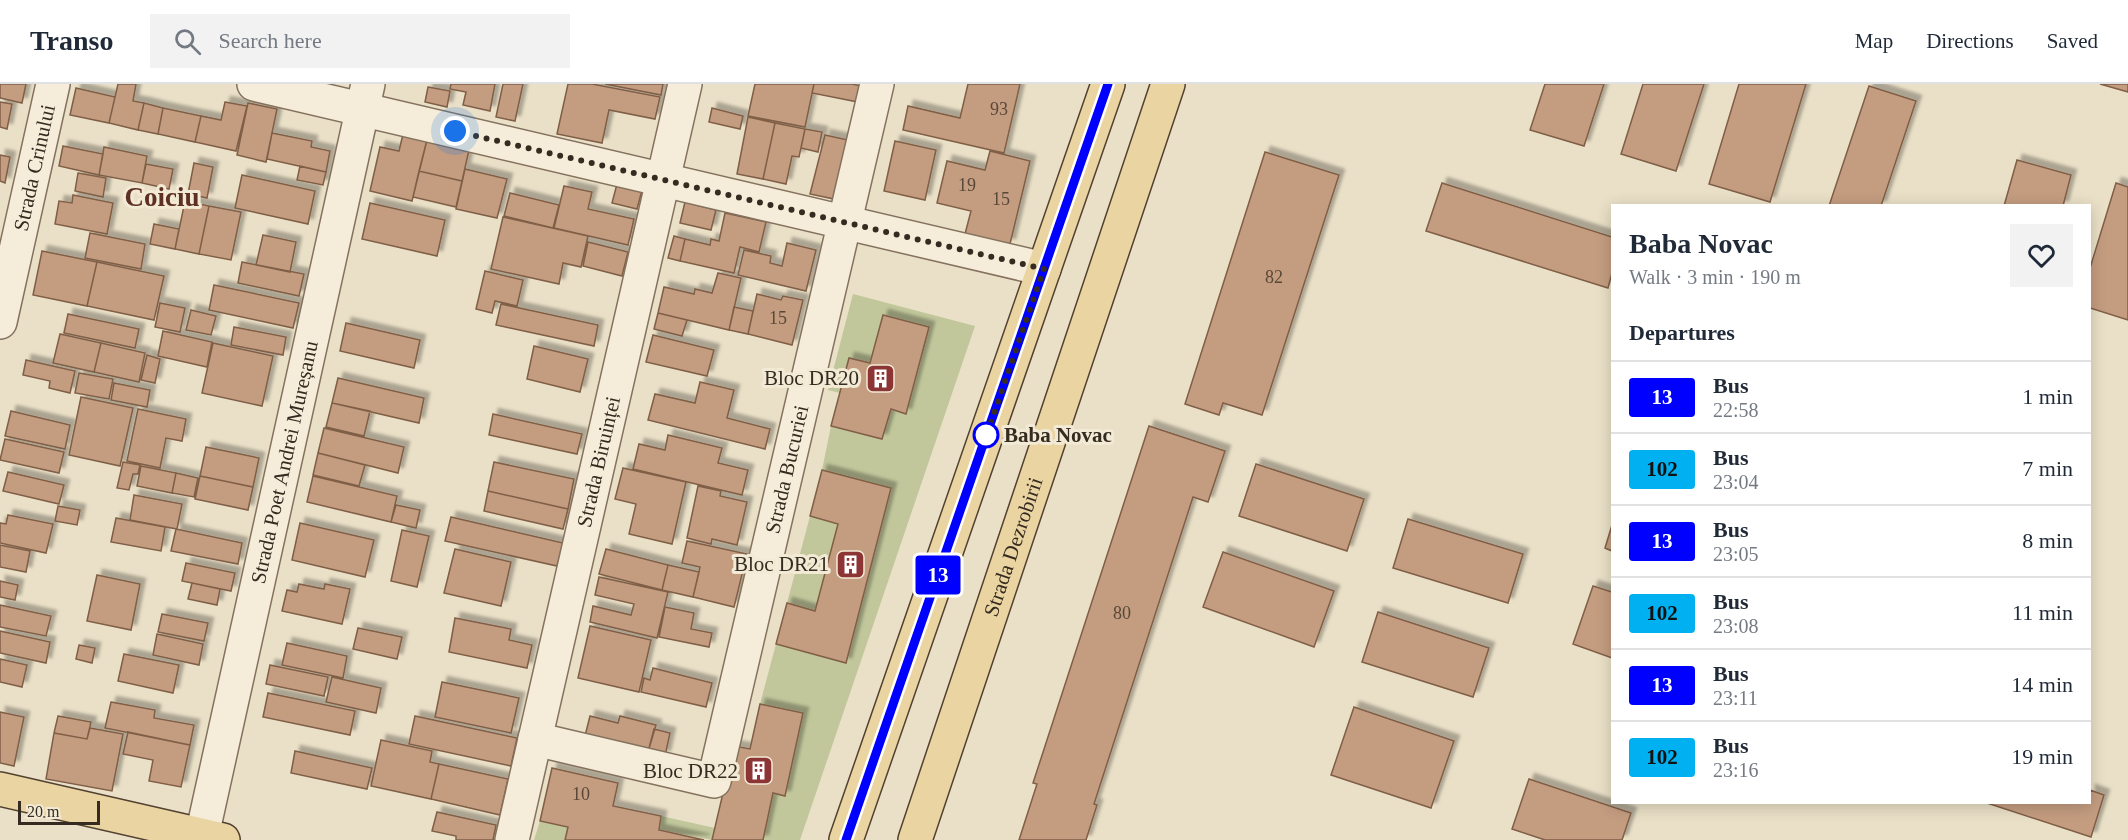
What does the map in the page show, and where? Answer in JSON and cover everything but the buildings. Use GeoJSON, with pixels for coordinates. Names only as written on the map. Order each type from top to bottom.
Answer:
{"type":"FeatureCollection","features":[{"type":"Feature","properties":{"kind":"main road"},"geometry":{"type":"LineString","coordinates":[[846,840],[1108,84]]}},
{"type":"Feature","properties":{"kind":"main road","name":"Strada Dezrobirii"},"geometry":{"type":"LineString","coordinates":[[915,840],[1168,84]]}},
{"type":"Feature","properties":{"kind":"main road"},"geometry":{"type":"LineString","coordinates":[[0,789],[209,838]]}},
{"type":"Feature","properties":{"kind":"street","name":"Strada Crinului"},"geometry":{"type":"LineString","coordinates":[[0,322],[53,84]]}},
{"type":"Feature","properties":{"kind":"street"},"geometry":{"type":"LineString","coordinates":[[254,84],[365,97],[663,180],[1044,269]]}},
{"type":"Feature","properties":{"kind":"street","name":"Strada Biruinței"},"geometry":{"type":"LineString","coordinates":[[512,840],[685,84]]}},
{"type":"Feature","properties":{"kind":"street","name":"Strada Bucuriei"},"geometry":{"type":"LineString","coordinates":[[535,739],[714,781],[877,84]]}},
{"type":"Feature","properties":{"kind":"street","name":"Strada Poet Andrei Mureșanu"},"geometry":{"type":"LineString","coordinates":[[209,838],[365,97]]}},
{"type":"Feature","properties":{"kind":"green space"},"geometry":{"type":"Polygon","coordinates":[[[853,294],[975,326],[800,840],[763,840],[773,793],[785,795],[803,714],[760,704],[776,644],[846,662],[891,489],[822,470],[831,426],[882,439],[891,409],[906,413],[929,328],[870,363],[850,358],[840,393],[828,390],[853,294]]]}},
{"type":"Feature","properties":{"kind":"green space"},"geometry":{"type":"Polygon","coordinates":[[[810,516],[838,524],[815,611],[787,603],[810,516]]]}},
{"type":"Feature","properties":{"kind":"green space"},"geometry":{"type":"Polygon","coordinates":[[[661,816],[715,828],[712,840],[659,830],[661,816]]]}},
{"type":"Feature","properties":{"kind":"green space"},"geometry":{"type":"Polygon","coordinates":[[[540,821],[568,827],[565,840],[534,840],[540,821]]]}},
{"type":"Feature","properties":{"kind":"bus line","name":"13"},"geometry":{"type":"LineString","coordinates":[[846,840],[1108,84]]}},
{"type":"Feature","properties":{"kind":"place","name":"Bloc DR20"},"geometry":{"type":"Point","coordinates":[880,378]}},
{"type":"Feature","properties":{"kind":"place","name":"Baba Novac"},"geometry":{"type":"Point","coordinates":[986,435]}},
{"type":"Feature","properties":{"kind":"place","name":"Bloc DR21"},"geometry":{"type":"Point","coordinates":[850,564]}},
{"type":"Feature","properties":{"kind":"place","name":"Bloc DR22"},"geometry":{"type":"Point","coordinates":[759,771]}},
{"type":"Feature","properties":{"kind":"district","name":"Coiciu"},"geometry":{"type":"Point","coordinates":[162,197]}},
{"type":"Feature","properties":{"kind":"route"},"geometry":{"type":"LineString","coordinates":[[455,131],[1044,269],[983,445],[986,435]]}}]}
